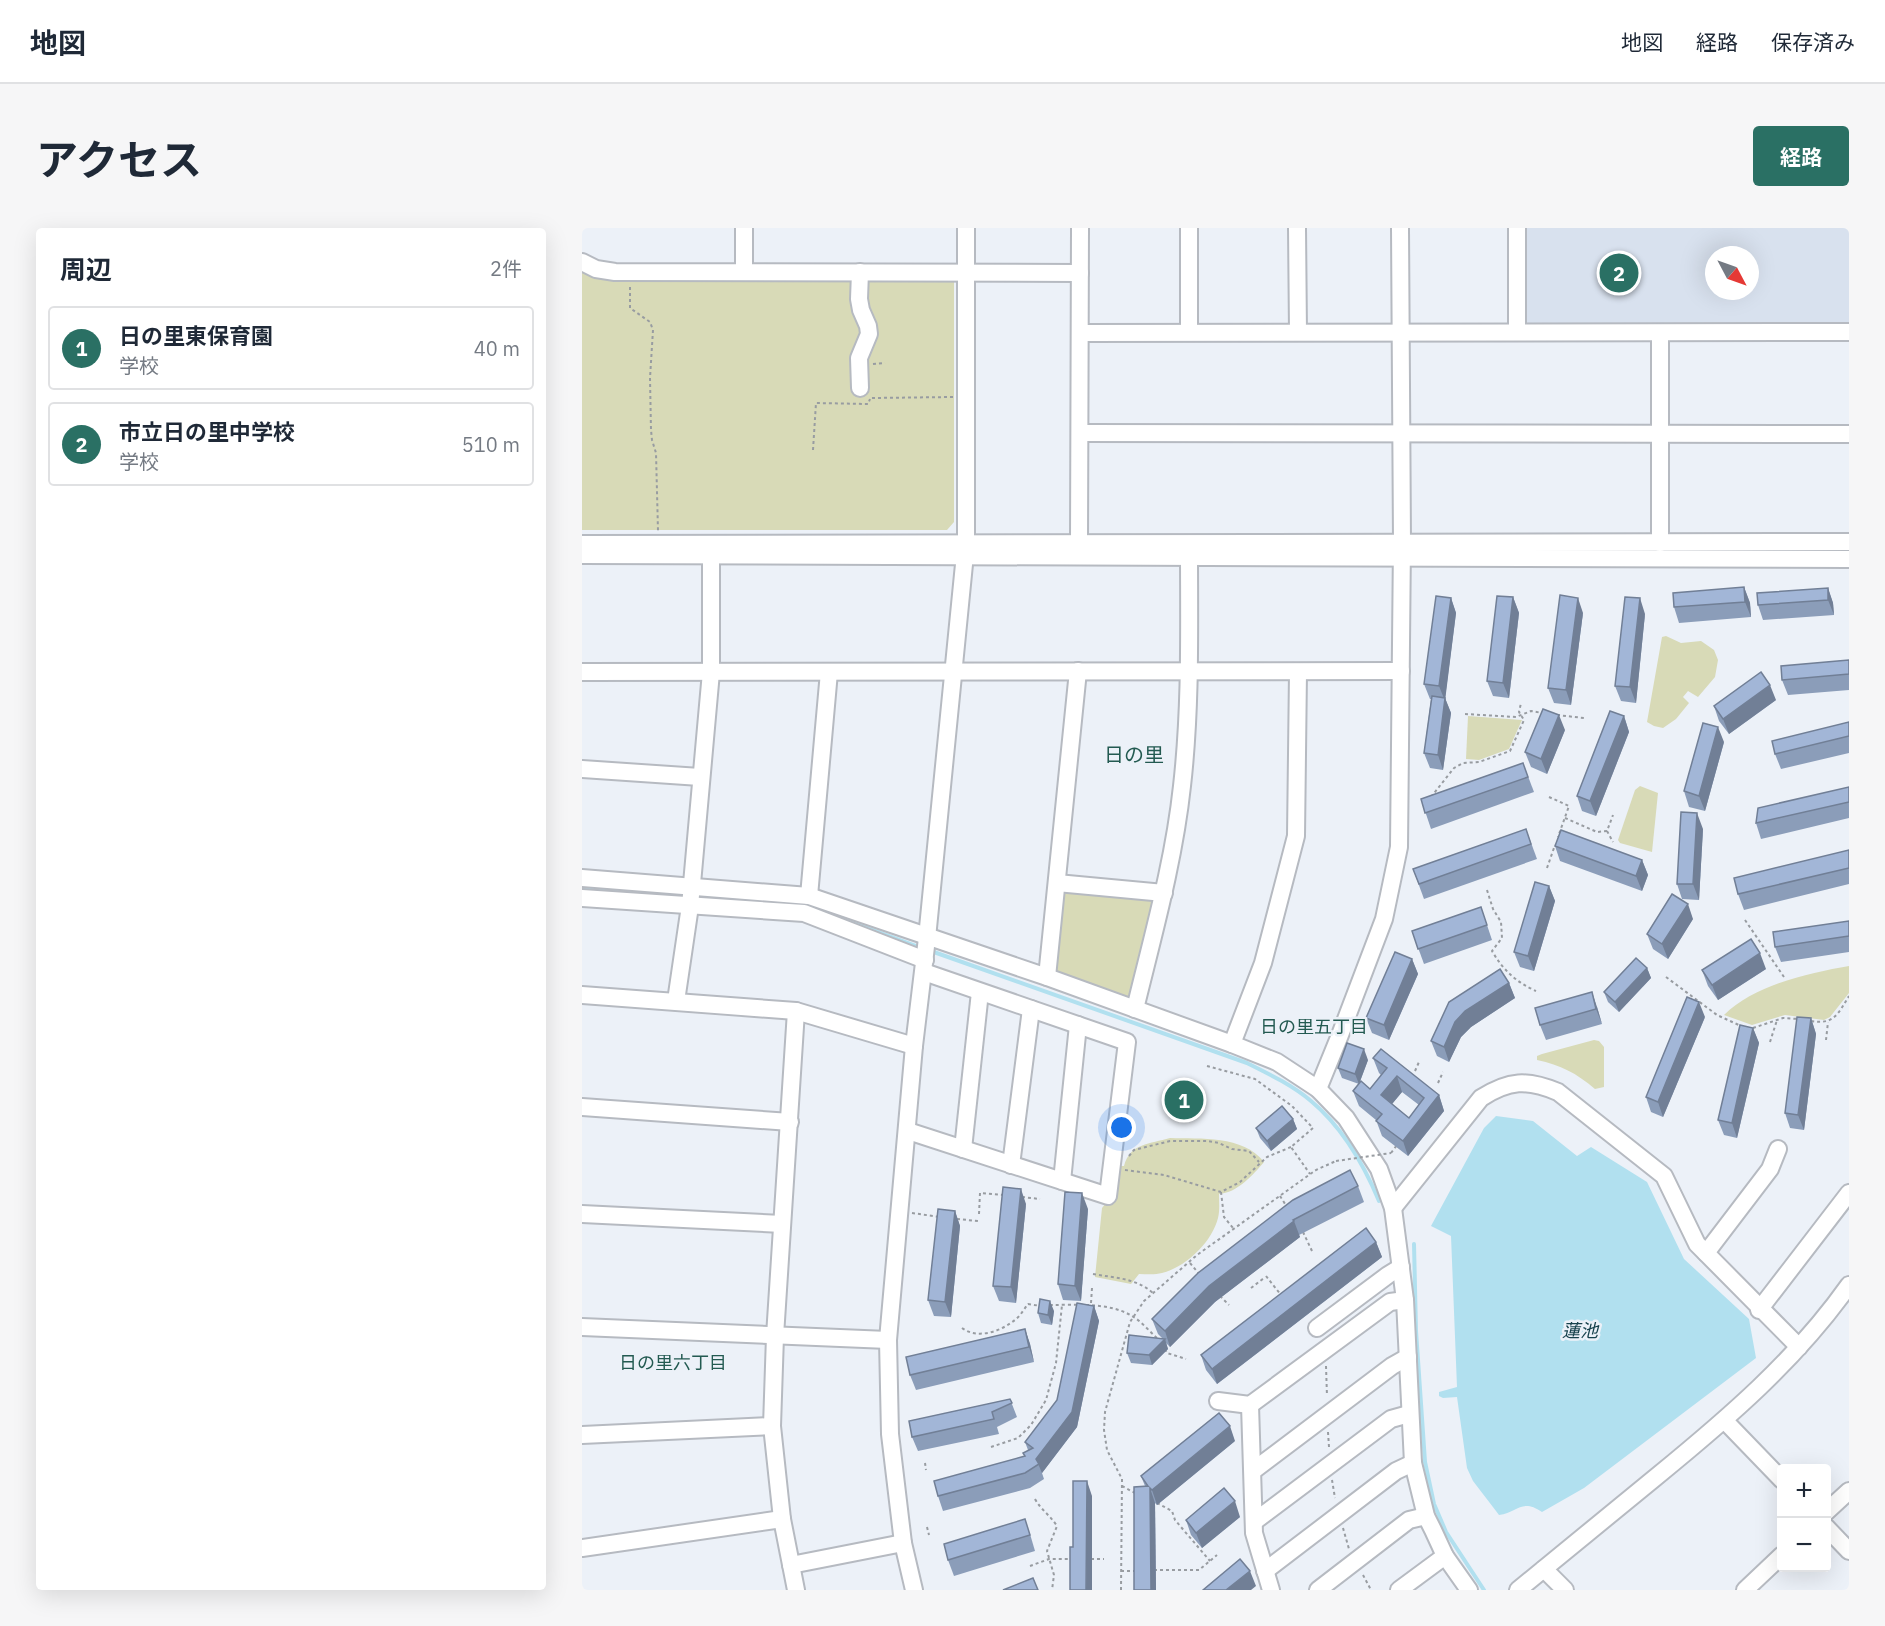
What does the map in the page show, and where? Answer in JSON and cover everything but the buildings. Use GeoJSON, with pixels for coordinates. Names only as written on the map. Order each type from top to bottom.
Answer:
{"type":"FeatureCollection","features":[{"type":"Feature","properties":{"kind":"street"},"geometry":{"type":"LineString","coordinates":[[744,228],[744,272]]}},
{"type":"Feature","properties":{"kind":"street"},"geometry":{"type":"LineString","coordinates":[[914,1590],[903,1543],[890,1434],[888,1340],[914,1046],[927,938],[965,549],[966,228]]}},
{"type":"Feature","properties":{"kind":"street"},"geometry":{"type":"LineString","coordinates":[[1079,542],[1080,228]]}},
{"type":"Feature","properties":{"kind":"street"},"geometry":{"type":"LineString","coordinates":[[1189,228],[1189,332]]}},
{"type":"Feature","properties":{"kind":"street"},"geometry":{"type":"LineString","coordinates":[[1297,228],[1298,332]]}},
{"type":"Feature","properties":{"kind":"street"},"geometry":{"type":"LineString","coordinates":[[1318,1089],[1384,919],[1399,847],[1402,550],[1400,228]]}},
{"type":"Feature","properties":{"kind":"street"},"geometry":{"type":"LineString","coordinates":[[1517,228],[1517,332]]}},
{"type":"Feature","properties":{"kind":"street"},"geometry":{"type":"LineString","coordinates":[[582,262],[596,269],[615,272],[1080,273]]}},
{"type":"Feature","properties":{"kind":"street"},"geometry":{"type":"LineString","coordinates":[[860,272],[859,299],[868,326],[868,334],[859,358],[860,388]]}},
{"type":"Feature","properties":{"kind":"street"},"geometry":{"type":"LineString","coordinates":[[1081,333],[1849,332]]}},
{"type":"Feature","properties":{"kind":"street"},"geometry":{"type":"LineString","coordinates":[[1660,333],[1660,543]]}},
{"type":"Feature","properties":{"kind":"street"},"geometry":{"type":"LineString","coordinates":[[1080,433],[1849,434]]}},
{"type":"Feature","properties":{"kind":"street"},"geometry":{"type":"LineString","coordinates":[[965,549],[1079,542],[1189,550]]}},
{"type":"Feature","properties":{"kind":"street"},"geometry":{"type":"LineString","coordinates":[[1402,550],[1660,543],[1849,542]]}},
{"type":"Feature","properties":{"kind":"street"},"geometry":{"type":"LineString","coordinates":[[582,544],[658,543],[711,549]]}},
{"type":"Feature","properties":{"kind":"street"},"geometry":{"type":"LineString","coordinates":[[675,1001],[690,906],[711,672],[711,549]]}},
{"type":"Feature","properties":{"kind":"street"},"geometry":{"type":"LineString","coordinates":[[582,555],[711,549],[1402,550],[1849,559]]}},
{"type":"Feature","properties":{"kind":"street"},"geometry":{"type":"LineString","coordinates":[[1135,1009],[1164,893],[1182,786],[1189,672],[1189,550]]}},
{"type":"Feature","properties":{"kind":"street"},"geometry":{"type":"LineString","coordinates":[[1047,977],[1077,671]]}},
{"type":"Feature","properties":{"kind":"street"},"geometry":{"type":"LineString","coordinates":[[582,672],[1401,671]]}},
{"type":"Feature","properties":{"kind":"street"},"geometry":{"type":"LineString","coordinates":[[809,896],[829,672]]}},
{"type":"Feature","properties":{"kind":"street"},"geometry":{"type":"LineString","coordinates":[[1232,1044],[1263,963],[1296,836],[1298,672]]}},
{"type":"Feature","properties":{"kind":"street"},"geometry":{"type":"LineString","coordinates":[[582,769],[700,777]]}},
{"type":"Feature","properties":{"kind":"street"},"geometry":{"type":"LineString","coordinates":[[582,878],[809,896],[1047,977],[1232,1044],[1277,1062],[1318,1089],[1346,1118],[1374,1161],[1393,1208],[1406,1300],[1409,1414],[1413,1463],[1426,1516],[1444,1556],[1469,1590]]}},
{"type":"Feature","properties":{"kind":"street"},"geometry":{"type":"LineString","coordinates":[[1058,883],[1164,893]]}},
{"type":"Feature","properties":{"kind":"street"},"geometry":{"type":"LineString","coordinates":[[582,898],[804,913],[981,992],[1127,1042],[1122,1168],[1108,1196],[908,1131]]}},
{"type":"Feature","properties":{"kind":"street"},"geometry":{"type":"LineString","coordinates":[[963,1149],[981,992]]}},
{"type":"Feature","properties":{"kind":"street"},"geometry":{"type":"LineString","coordinates":[[582,995],[796,1011],[914,1046]]}},
{"type":"Feature","properties":{"kind":"street"},"geometry":{"type":"LineString","coordinates":[[1011,1165],[1031,1009]]}},
{"type":"Feature","properties":{"kind":"street"},"geometry":{"type":"LineString","coordinates":[[796,1011],[775,1336],[772,1426],[782,1519],[796,1590]]}},
{"type":"Feature","properties":{"kind":"street"},"geometry":{"type":"LineString","coordinates":[[1062,1181],[1078,1025]]}},
{"type":"Feature","properties":{"kind":"street"},"geometry":{"type":"LineString","coordinates":[[1393,1208],[1481,1098],[1500,1086],[1518,1082],[1540,1084],[1558,1092],[1664,1176],[1697,1244],[1798,1347]]}},
{"type":"Feature","properties":{"kind":"street"},"geometry":{"type":"LineString","coordinates":[[582,1107],[790,1122]]}},
{"type":"Feature","properties":{"kind":"street"},"geometry":{"type":"LineString","coordinates":[[1706,1253],[1770,1169],[1778,1149]]}},
{"type":"Feature","properties":{"kind":"street"},"geometry":{"type":"LineString","coordinates":[[1760,1310],[1849,1193]]}},
{"type":"Feature","properties":{"kind":"street"},"geometry":{"type":"LineString","coordinates":[[582,1214],[782,1224]]}},
{"type":"Feature","properties":{"kind":"street"},"geometry":{"type":"LineString","coordinates":[[1317,1328],[1388,1275],[1401,1268]]}},
{"type":"Feature","properties":{"kind":"street"},"geometry":{"type":"LineString","coordinates":[[1518,1590],[1725,1421],[1763,1386],[1798,1347],[1844,1302],[1849,1285]]}},
{"type":"Feature","properties":{"kind":"street"},"geometry":{"type":"LineString","coordinates":[[1218,1401],[1250,1405],[1390,1302],[1406,1300]]}},
{"type":"Feature","properties":{"kind":"street"},"geometry":{"type":"LineString","coordinates":[[582,1327],[888,1340]]}},
{"type":"Feature","properties":{"kind":"street"},"geometry":{"type":"LineString","coordinates":[[1254,1470],[1392,1366],[1408,1357]]}},
{"type":"Feature","properties":{"kind":"street"},"geometry":{"type":"LineString","coordinates":[[1250,1405],[1250,1446],[1254,1470],[1254,1533],[1271,1590]]}},
{"type":"Feature","properties":{"kind":"street"},"geometry":{"type":"LineString","coordinates":[[1255,1521],[1391,1419],[1409,1414]]}},
{"type":"Feature","properties":{"kind":"street"},"geometry":{"type":"LineString","coordinates":[[1725,1421],[1777,1475]]}},
{"type":"Feature","properties":{"kind":"street"},"geometry":{"type":"LineString","coordinates":[[582,1435],[772,1426]]}},
{"type":"Feature","properties":{"kind":"street"},"geometry":{"type":"LineString","coordinates":[[1264,1571],[1396,1471],[1413,1463]]}},
{"type":"Feature","properties":{"kind":"street"},"geometry":{"type":"LineString","coordinates":[[1831,1508],[1849,1491]]}},
{"type":"Feature","properties":{"kind":"street"},"geometry":{"type":"LineString","coordinates":[[1318,1590],[1409,1520],[1426,1516]]}},
{"type":"Feature","properties":{"kind":"street"},"geometry":{"type":"LineString","coordinates":[[582,1548],[782,1519]]}},
{"type":"Feature","properties":{"kind":"street"},"geometry":{"type":"LineString","coordinates":[[1831,1531],[1849,1551]]}},
{"type":"Feature","properties":{"kind":"street"},"geometry":{"type":"LineString","coordinates":[[791,1565],[903,1543]]}},
{"type":"Feature","properties":{"kind":"street"},"geometry":{"type":"LineString","coordinates":[[1399,1590],[1444,1556]]}},
{"type":"Feature","properties":{"kind":"street"},"geometry":{"type":"LineString","coordinates":[[1745,1590],[1777,1560]]}},
{"type":"Feature","properties":{"kind":"street"},"geometry":{"type":"LineString","coordinates":[[1544,1569],[1565,1590]]}},
{"type":"Feature","properties":{"kind":"path"},"geometry":{"type":"LineString","coordinates":[[631,272],[630,308],[650,322],[652,330],[651,430],[656,453],[658,543]]}},
{"type":"Feature","properties":{"kind":"path"},"geometry":{"type":"LineString","coordinates":[[869,365],[885,363]]}},
{"type":"Feature","properties":{"kind":"path"},"geometry":{"type":"LineString","coordinates":[[813,450],[816,403],[868,404],[870,398],[965,397]]}},
{"type":"Feature","properties":{"kind":"path"},"geometry":{"type":"LineString","coordinates":[[1429,803],[1454,768],[1463,763],[1479,762],[1510,751],[1524,720],[1519,712],[1521,703]]}},
{"type":"Feature","properties":{"kind":"path"},"geometry":{"type":"LineString","coordinates":[[1465,714],[1516,717],[1531,711],[1584,718]]}},
{"type":"Feature","properties":{"kind":"path"},"geometry":{"type":"LineString","coordinates":[[1547,868],[1569,806],[1549,796]]}},
{"type":"Feature","properties":{"kind":"path"},"geometry":{"type":"LineString","coordinates":[[1606,831],[1613,815]]}},
{"type":"Feature","properties":{"kind":"path"},"geometry":{"type":"LineString","coordinates":[[1565,818],[1597,832],[1606,831]]}},
{"type":"Feature","properties":{"kind":"path"},"geometry":{"type":"LineString","coordinates":[[1606,831],[1613,842]]}},
{"type":"Feature","properties":{"kind":"path"},"geometry":{"type":"LineString","coordinates":[[1487,890],[1493,909],[1501,922],[1502,938],[1492,951],[1503,969],[1523,985],[1536,991]]}},
{"type":"Feature","properties":{"kind":"path"},"geometry":{"type":"LineString","coordinates":[[1744,920],[1784,977]]}},
{"type":"Feature","properties":{"kind":"path"},"geometry":{"type":"LineString","coordinates":[[1666,977],[1717,1015],[1737,1026],[1756,1028],[1788,1017],[1820,1023],[1828,1021],[1834,1018],[1849,996]]}},
{"type":"Feature","properties":{"kind":"path"},"geometry":{"type":"LineString","coordinates":[[1770,1042],[1777,1020]]}},
{"type":"Feature","properties":{"kind":"path"},"geometry":{"type":"LineString","coordinates":[[1826,1040],[1828,1021]]}},
{"type":"Feature","properties":{"kind":"path"},"geometry":{"type":"LineString","coordinates":[[1415,1071],[1419,1062]]}},
{"type":"Feature","properties":{"kind":"path"},"geometry":{"type":"LineString","coordinates":[[1122,1168],[1164,1175],[1221,1192],[1253,1172],[1259,1162],[1291,1147],[1313,1128],[1292,1106],[1255,1079],[1207,1066]]}},
{"type":"Feature","properties":{"kind":"path"},"geometry":{"type":"LineString","coordinates":[[1438,1083],[1443,1072]]}},
{"type":"Feature","properties":{"kind":"path"},"geometry":{"type":"LineString","coordinates":[[1128,1157],[1134,1150],[1170,1141],[1207,1141],[1232,1149],[1249,1151],[1259,1162]]}},
{"type":"Feature","properties":{"kind":"path"},"geometry":{"type":"LineString","coordinates":[[1121,1590],[1122,1479],[1107,1450],[1104,1430],[1106,1412],[1133,1316],[1144,1300],[1189,1263],[1233,1228],[1310,1174],[1336,1161],[1391,1153],[1398,1144]]}},
{"type":"Feature","properties":{"kind":"path"},"geometry":{"type":"LineString","coordinates":[[1291,1147],[1310,1174]]}},
{"type":"Feature","properties":{"kind":"path"},"geometry":{"type":"LineString","coordinates":[[1221,1192],[1224,1217],[1233,1228]]}},
{"type":"Feature","properties":{"kind":"path"},"geometry":{"type":"LineString","coordinates":[[979,1214],[980,1193],[1004,1195]]}},
{"type":"Feature","properties":{"kind":"path"},"geometry":{"type":"LineString","coordinates":[[1279,1196],[1291,1213]]}},
{"type":"Feature","properties":{"kind":"path"},"geometry":{"type":"LineString","coordinates":[[1016,1197],[1040,1199]]}},
{"type":"Feature","properties":{"kind":"path"},"geometry":{"type":"LineString","coordinates":[[900,1212],[945,1217]]}},
{"type":"Feature","properties":{"kind":"path"},"geometry":{"type":"LineString","coordinates":[[956,1218],[978,1221]]}},
{"type":"Feature","properties":{"kind":"path"},"geometry":{"type":"LineString","coordinates":[[1302,1230],[1312,1251]]}},
{"type":"Feature","properties":{"kind":"path"},"geometry":{"type":"LineString","coordinates":[[1189,1263],[1205,1280]]}},
{"type":"Feature","properties":{"kind":"path"},"geometry":{"type":"LineString","coordinates":[[1093,1274],[1134,1281],[1154,1293]]}},
{"type":"Feature","properties":{"kind":"path"},"geometry":{"type":"LineString","coordinates":[[1251,1288],[1265,1277],[1281,1295]]}},
{"type":"Feature","properties":{"kind":"path"},"geometry":{"type":"LineString","coordinates":[[1091,1304],[1092,1288]]}},
{"type":"Feature","properties":{"kind":"path"},"geometry":{"type":"LineString","coordinates":[[1221,1297],[1229,1305]]}},
{"type":"Feature","properties":{"kind":"path"},"geometry":{"type":"LineString","coordinates":[[962,1328],[976,1335],[1003,1328],[1017,1319],[1028,1304],[1034,1306],[1091,1304],[1133,1316],[1163,1344],[1167,1353],[1186,1359]]}},
{"type":"Feature","properties":{"kind":"path"},"geometry":{"type":"LineString","coordinates":[[991,1448],[1018,1438],[1031,1425],[1046,1400],[1056,1363],[1062,1305]]}},
{"type":"Feature","properties":{"kind":"path"},"geometry":{"type":"LineString","coordinates":[[1325,1350],[1330,1464],[1338,1515],[1349,1550],[1371,1590]]}},
{"type":"Feature","properties":{"kind":"path"},"geometry":{"type":"LineString","coordinates":[[925,1462],[926,1470]]}},
{"type":"Feature","properties":{"kind":"path"},"geometry":{"type":"LineString","coordinates":[[1122,1486],[1140,1495]]}},
{"type":"Feature","properties":{"kind":"path"},"geometry":{"type":"LineString","coordinates":[[1035,1498],[1041,1509],[1051,1516],[1057,1526],[1047,1551],[1054,1575],[1052,1590]]}},
{"type":"Feature","properties":{"kind":"path"},"geometry":{"type":"LineString","coordinates":[[1151,1500],[1172,1511],[1175,1520],[1210,1561]]}},
{"type":"Feature","properties":{"kind":"path"},"geometry":{"type":"LineString","coordinates":[[927,1527],[929,1535]]}},
{"type":"Feature","properties":{"kind":"path"},"geometry":{"type":"LineString","coordinates":[[1150,1570],[1199,1570],[1217,1555]]}},
{"type":"Feature","properties":{"kind":"path"},"geometry":{"type":"LineString","coordinates":[[1082,1559],[1104,1558]]}},
{"type":"Feature","properties":{"kind":"path"},"geometry":{"type":"LineString","coordinates":[[1030,1566],[1049,1559],[1071,1559]]}},
{"type":"Feature","properties":{"kind":"path"},"geometry":{"type":"LineString","coordinates":[[1121,1571],[1140,1570]]}},
{"type":"Feature","properties":{"kind":"shaded area"},"geometry":{"type":"Polygon","coordinates":[[[1523,228],[1849,228],[1849,326],[1527,327],[1523,323],[1523,228]]]}},
{"type":"Feature","properties":{"kind":"green space"},"geometry":{"type":"Polygon","coordinates":[[[582,269],[954,278],[954,522],[947,530],[582,530],[582,269]]]}},
{"type":"Feature","properties":{"kind":"green space"},"geometry":{"type":"Polygon","coordinates":[[[1666,636],[1681,643],[1701,641],[1714,650],[1718,660],[1715,677],[1698,697],[1688,691],[1683,697],[1689,703],[1676,719],[1663,728],[1647,722],[1662,637],[1666,636]]]}},
{"type":"Feature","properties":{"kind":"green space"},"geometry":{"type":"Polygon","coordinates":[[[1468,716],[1522,720],[1509,749],[1479,760],[1466,759],[1468,716]]]}},
{"type":"Feature","properties":{"kind":"green space"},"geometry":{"type":"Polygon","coordinates":[[[1640,786],[1658,793],[1652,852],[1620,843],[1618,840],[1635,790],[1640,786]]]}},
{"type":"Feature","properties":{"kind":"green space"},"geometry":{"type":"Polygon","coordinates":[[[1065,888],[1150,895],[1155,901],[1134,995],[1128,1000],[1060,975],[1055,971],[1062,892],[1065,888]]]}},
{"type":"Feature","properties":{"kind":"green space"},"geometry":{"type":"Polygon","coordinates":[[[1849,966],[1849,993],[1830,1017],[1824,1020],[1785,1015],[1752,1025],[1724,1015],[1736,1005],[1766,988],[1817,972],[1849,966]]]}},
{"type":"Feature","properties":{"kind":"green space"},"geometry":{"type":"Polygon","coordinates":[[[1594,1040],[1599,1041],[1604,1047],[1604,1087],[1595,1089],[1568,1070],[1537,1060],[1537,1056],[1542,1054],[1594,1040]]]}},
{"type":"Feature","properties":{"kind":"green space"},"geometry":{"type":"Polygon","coordinates":[[[1170,1138],[1220,1140],[1233,1143],[1255,1153],[1264,1162],[1250,1178],[1238,1187],[1219,1194],[1218,1218],[1215,1227],[1204,1244],[1189,1259],[1159,1274],[1139,1274],[1131,1284],[1095,1277],[1102,1208],[1106,1203],[1118,1166],[1124,1166],[1127,1158],[1136,1149],[1148,1143],[1170,1138]]]}},
{"type":"Feature","properties":{"kind":"water","name":"蓮池"},"geometry":{"type":"Polygon","coordinates":[[[1496,1116],[1533,1121],[1577,1156],[1591,1147],[1647,1182],[1684,1259],[1749,1319],[1756,1358],[1584,1488],[1542,1512],[1525,1506],[1499,1515],[1473,1481],[1467,1468],[1457,1397],[1439,1396],[1439,1392],[1457,1387],[1451,1236],[1431,1226],[1484,1128],[1496,1116]]]}},
{"type":"Feature","properties":{"kind":"waterway"},"geometry":{"type":"LineString","coordinates":[[582,889],[650,894]]}},
{"type":"Feature","properties":{"kind":"waterway"},"geometry":{"type":"LineString","coordinates":[[804,905],[921,948]]}},
{"type":"Feature","properties":{"kind":"waterway"},"geometry":{"type":"LineString","coordinates":[[931,951],[1247,1063],[1280,1080],[1311,1101],[1342,1134],[1359,1160],[1379,1201]]}},
{"type":"Feature","properties":{"kind":"waterway"},"geometry":{"type":"LineString","coordinates":[[1414,1244],[1416,1331],[1425,1462],[1434,1504],[1446,1532],[1484,1590]]}},
{"type":"Feature","properties":{"kind":"place","name":"市立日の里中学校"},"geometry":{"type":"Point","coordinates":[1619,273]}},
{"type":"Feature","properties":{"kind":"place","name":"日の里東保育園"},"geometry":{"type":"Point","coordinates":[1184,1100]}},
{"type":"Feature","properties":{"kind":"district","name":"日の里"},"geometry":{"type":"Point","coordinates":[1134,754]}},
{"type":"Feature","properties":{"kind":"district","name":"日の里五丁目"},"geometry":{"type":"Point","coordinates":[1314,1026]}},
{"type":"Feature","properties":{"kind":"district","name":"日の里六丁目"},"geometry":{"type":"Point","coordinates":[673,1362]}}]}
